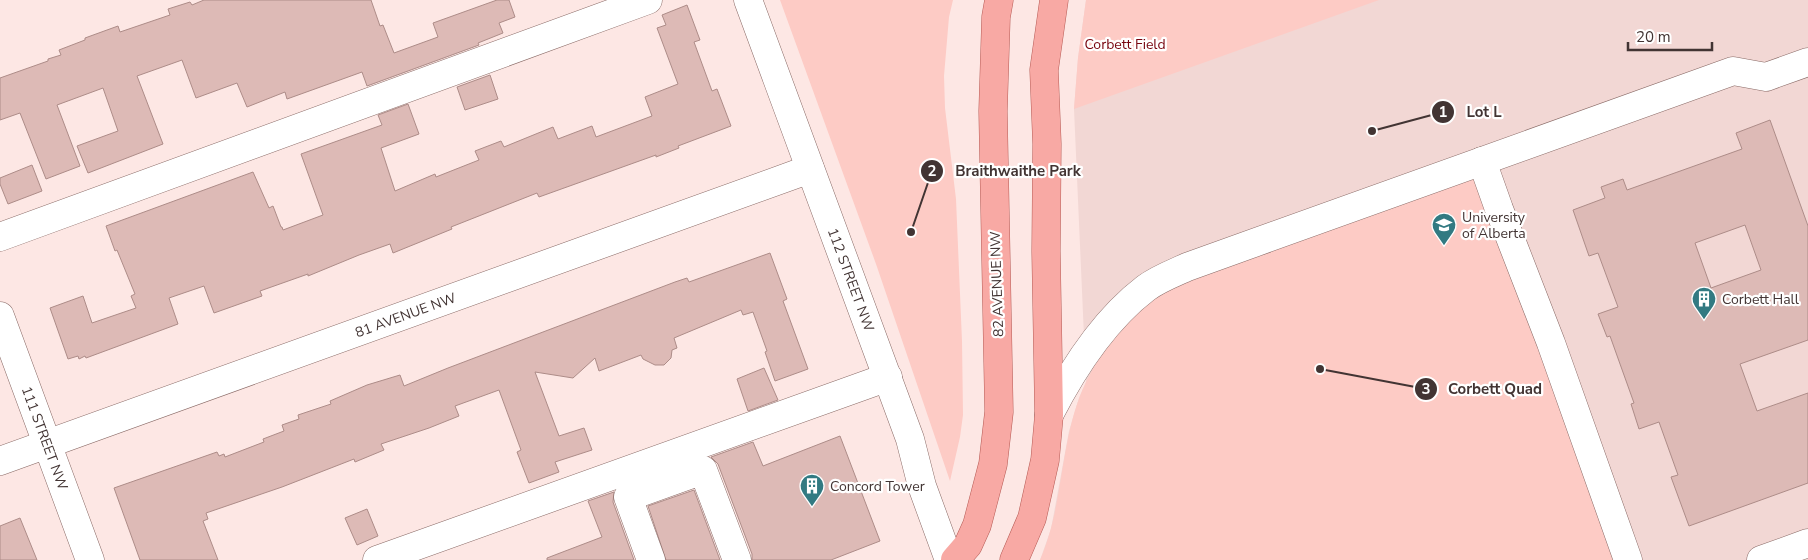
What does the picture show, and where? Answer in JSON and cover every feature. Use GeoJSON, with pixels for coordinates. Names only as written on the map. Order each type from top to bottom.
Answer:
{"type":"FeatureCollection","features":[{"type":"Feature","properties":{"kind":"main road","name":"82 AVENUE NW"},"geometry":{"type":"LineString","coordinates":[[956,560],[968,544],[977,525],[992,464],[999,412],[993,111],[996,17],[999,0]]}},
{"type":"Feature","properties":{"kind":"main road"},"geometry":{"type":"LineString","coordinates":[[1014,560],[1032,518],[1045,460],[1048,414],[1047,144],[1044,70],[1054,0]]}},
{"type":"Feature","properties":{"kind":"street"},"geometry":{"type":"LineString","coordinates":[[0,237],[648,0]]}},
{"type":"Feature","properties":{"kind":"street","name":"112 STREET NW"},"geometry":{"type":"LineString","coordinates":[[748,0],[888,377],[910,439],[922,486],[949,560]]}},
{"type":"Feature","properties":{"kind":"street"},"geometry":{"type":"LineString","coordinates":[[1048,414],[1079,362],[1105,329],[1140,293],[1161,279],[1187,267],[1733,71],[1766,77],[1808,62]]}},
{"type":"Feature","properties":{"kind":"street"},"geometry":{"type":"LineString","coordinates":[[1482,161],[1551,343],[1628,560]]}},
{"type":"Feature","properties":{"kind":"street","name":"81 AVENUE NW"},"geometry":{"type":"LineString","coordinates":[[0,461],[810,169]]}},
{"type":"Feature","properties":{"kind":"street","name":"111 STREET NW"},"geometry":{"type":"LineString","coordinates":[[0,316],[90,560]]}},
{"type":"Feature","properties":{"kind":"street"},"geometry":{"type":"LineString","coordinates":[[377,560],[888,377]]}},
{"type":"Feature","properties":{"kind":"street"},"geometry":{"type":"LineString","coordinates":[[651,560],[628,497],[703,470],[737,560]]}},
{"type":"Feature","properties":{"kind":"street"},"geometry":{"type":"LineString","coordinates":[[1761,560],[1808,543]]}},
{"type":"Feature","properties":{"kind":"shaded area","name":"University of Alberta"},"geometry":{"type":"Polygon","coordinates":[[[1086,0],[1808,0],[1808,560],[1040,560],[1051,529],[1069,431],[1086,382],[1074,109],[1078,58],[1086,0]]]}},
{"type":"Feature","properties":{"kind":"green space"},"geometry":{"type":"Polygon","coordinates":[[[780,0],[953,0],[949,17],[944,76],[945,108],[956,199],[963,415],[950,481],[876,264],[780,0]]]}},
{"type":"Feature","properties":{"kind":"green space","name":"Corbett Field"},"geometry":{"type":"Polygon","coordinates":[[[1086,0],[1379,0],[1074,109],[1078,58],[1086,0]]]}},
{"type":"Feature","properties":{"kind":"green space"},"geometry":{"type":"Polygon","coordinates":[[[1474,170],[1615,560],[1040,560],[1054,516],[1066,448],[1077,403],[1086,382],[1105,350],[1137,313],[1178,284],[1213,267],[1474,170]]]}},
{"type":"Feature","properties":{"kind":"building"},"geometry":{"type":"Polygon","coordinates":[[[204,0],[371,0],[380,26],[383,25],[394,53],[438,37],[433,23],[497,0],[509,0],[515,17],[499,23],[503,33],[478,43],[479,45],[367,86],[362,72],[287,99],[285,92],[247,107],[237,83],[196,98],[182,60],[137,76],[163,144],[88,173],[77,146],[118,131],[103,88],[57,105],[80,166],[46,179],[20,113],[0,120],[0,78],[61,55],[59,50],[85,40],[85,38],[118,26],[120,32],[170,15],[168,9],[190,2],[192,5],[204,0]]]}},
{"type":"Feature","properties":{"kind":"building"},"geometry":{"type":"Polygon","coordinates":[[[687,5],[700,40],[694,42],[712,91],[717,89],[731,126],[678,146],[679,148],[656,157],[656,155],[539,197],[537,193],[451,227],[452,229],[393,253],[390,244],[359,255],[308,276],[308,274],[260,291],[262,296],[214,313],[204,286],[169,298],[178,324],[86,358],[85,356],[79,359],[78,356],[68,359],[50,308],[83,296],[92,323],[136,308],[131,296],[135,294],[117,250],[115,251],[106,226],[253,172],[269,208],[273,206],[283,230],[323,215],[301,154],[382,125],[378,115],[408,104],[419,134],[381,148],[395,191],[435,174],[436,177],[479,160],[475,151],[501,141],[504,147],[553,127],[558,139],[592,126],[596,137],[652,116],[645,97],[678,84],[657,28],[666,25],[662,15],[687,5]]]}},
{"type":"Feature","properties":{"kind":"building"},"geometry":{"type":"Polygon","coordinates":[[[490,75],[498,99],[465,110],[457,87],[490,75]]]}},
{"type":"Feature","properties":{"kind":"building","name":"Corbett Hall"},"geometry":{"type":"Polygon","coordinates":[[[1770,120],[1808,226],[1808,340],[1740,364],[1757,411],[1808,393],[1808,483],[1689,526],[1671,477],[1678,475],[1659,422],[1639,429],[1631,404],[1634,403],[1610,336],[1607,337],[1598,314],[1618,307],[1598,253],[1589,256],[1573,210],[1605,198],[1601,187],[1623,179],[1627,190],[1742,149],[1736,133],[1770,120]],[[1745,225],[1695,243],[1711,288],[1761,270],[1745,225]]]}},
{"type":"Feature","properties":{"kind":"building"},"geometry":{"type":"Polygon","coordinates":[[[32,165],[42,191],[8,204],[0,184],[0,178],[32,165]]]}},
{"type":"Feature","properties":{"kind":"building"},"geometry":{"type":"Polygon","coordinates":[[[770,253],[787,299],[783,301],[808,369],[775,381],[753,312],[743,315],[741,310],[674,338],[677,348],[672,350],[671,358],[664,365],[655,365],[643,359],[641,355],[599,371],[595,358],[573,378],[535,372],[559,436],[584,428],[592,450],[555,462],[559,472],[529,483],[517,452],[521,450],[499,390],[455,406],[459,416],[381,444],[384,450],[355,462],[354,459],[282,487],[206,513],[208,519],[203,521],[218,560],[140,560],[114,488],[217,452],[219,456],[224,454],[225,457],[264,442],[263,439],[284,431],[282,425],[299,419],[298,415],[331,404],[330,401],[367,385],[400,375],[404,386],[675,282],[687,278],[689,282],[770,253]]]}},
{"type":"Feature","properties":{"kind":"building"},"geometry":{"type":"Polygon","coordinates":[[[764,368],[778,400],[748,411],[737,379],[764,368]]]}},
{"type":"Feature","properties":{"kind":"building","name":"Concord Tower"},"geometry":{"type":"Polygon","coordinates":[[[840,436],[880,541],[831,560],[752,560],[752,554],[718,464],[711,457],[753,442],[763,466],[840,436]]]}},
{"type":"Feature","properties":{"kind":"building"},"geometry":{"type":"Polygon","coordinates":[[[694,490],[720,560],[666,560],[648,506],[694,490]]]}},
{"type":"Feature","properties":{"kind":"building"},"geometry":{"type":"Polygon","coordinates":[[[614,492],[613,502],[634,560],[547,560],[547,558],[602,537],[588,501],[614,492]]]}},
{"type":"Feature","properties":{"kind":"building"},"geometry":{"type":"Polygon","coordinates":[[[367,509],[378,536],[357,545],[345,518],[367,509]]]}},
{"type":"Feature","properties":{"kind":"building"},"geometry":{"type":"Polygon","coordinates":[[[20,518],[37,560],[0,560],[0,526],[20,518]]]}},
{"type":"Feature","properties":{"kind":"place","name":"Lot L"},"geometry":{"type":"Point","coordinates":[1372,131]}},
{"type":"Feature","properties":{"kind":"place","name":"Braithwaithe Park"},"geometry":{"type":"Point","coordinates":[911,232]}},
{"type":"Feature","properties":{"kind":"place","name":"University of Alberta"},"geometry":{"type":"Point","coordinates":[1444,246]}},
{"type":"Feature","properties":{"kind":"place","name":"Corbett Hall"},"geometry":{"type":"Point","coordinates":[1704,320]}},
{"type":"Feature","properties":{"kind":"place","name":"Corbett Quad"},"geometry":{"type":"Point","coordinates":[1320,369]}},
{"type":"Feature","properties":{"kind":"place","name":"Concord Tower"},"geometry":{"type":"Point","coordinates":[812,507]}}]}
